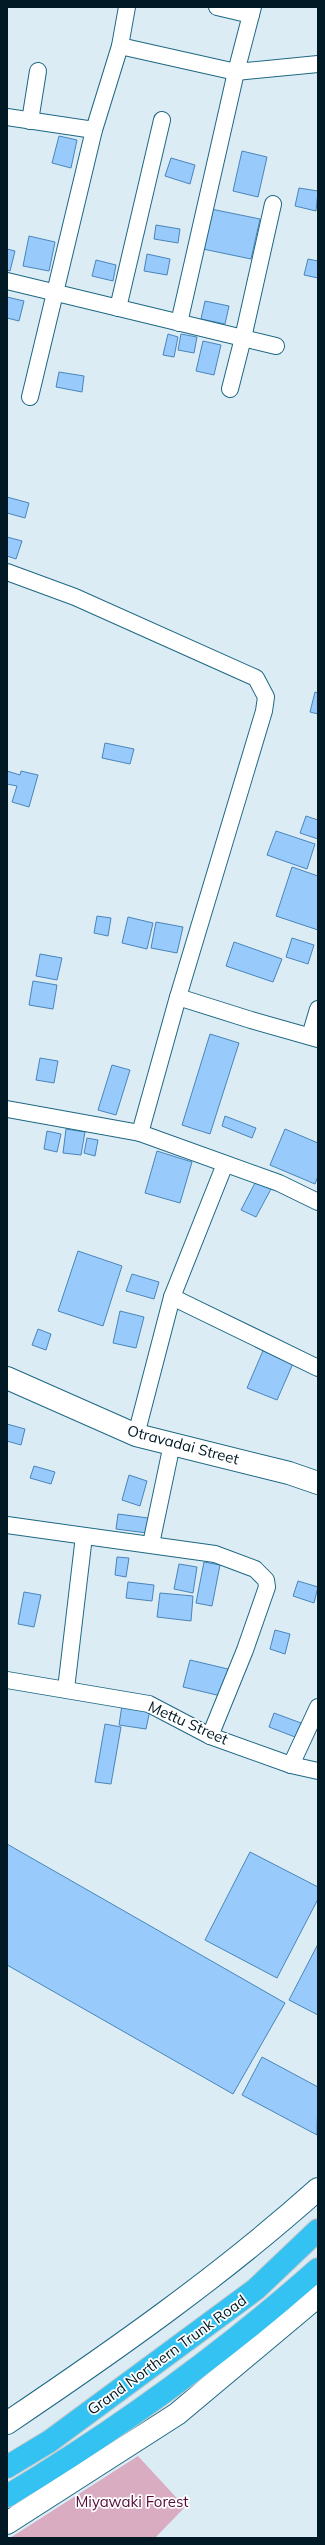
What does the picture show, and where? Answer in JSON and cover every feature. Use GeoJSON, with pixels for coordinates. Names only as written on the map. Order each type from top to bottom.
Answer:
{"type":"FeatureCollection","features":[{"type":"Feature","properties":{"kind":"highway","name":"Grand Northern Trunk Road"},"geometry":{"type":"LineString","coordinates":[[7,2467],[50,2441],[256,2289],[318,2230]]}},
{"type":"Feature","properties":{"kind":"highway","name":"Grand Northern Trunk Road"},"geometry":{"type":"LineString","coordinates":[[7,2496],[57,2466],[165,2391],[278,2304],[318,2269]]}},
{"type":"Feature","properties":{"kind":"street"},"geometry":{"type":"LineString","coordinates":[[30,397],[94,130],[120,46],[127,7]]}},
{"type":"Feature","properties":{"kind":"street"},"geometry":{"type":"LineString","coordinates":[[179,323],[236,72],[252,11],[217,7]]}},
{"type":"Feature","properties":{"kind":"street"},"geometry":{"type":"LineString","coordinates":[[120,46],[236,72],[318,64]]}},
{"type":"Feature","properties":{"kind":"street"},"geometry":{"type":"LineString","coordinates":[[30,121],[38,71]]}},
{"type":"Feature","properties":{"kind":"street"},"geometry":{"type":"LineString","coordinates":[[7,117],[94,130]]}},
{"type":"Feature","properties":{"kind":"street"},"geometry":{"type":"LineString","coordinates":[[118,308],[162,120]]}},
{"type":"Feature","properties":{"kind":"street"},"geometry":{"type":"LineString","coordinates":[[230,389],[273,204]]}},
{"type":"Feature","properties":{"kind":"street"},"geometry":{"type":"LineString","coordinates":[[7,281],[276,346]]}},
{"type":"Feature","properties":{"kind":"street"},"geometry":{"type":"LineString","coordinates":[[7,572],[75,597],[256,678],[266,697],[264,711],[178,997],[140,1133]]}},
{"type":"Feature","properties":{"kind":"street"},"geometry":{"type":"LineString","coordinates":[[178,997],[251,1020],[314,1037],[318,1009]]}},
{"type":"Feature","properties":{"kind":"street"},"geometry":{"type":"LineString","coordinates":[[7,1108],[140,1133],[279,1183],[318,1202]]}},
{"type":"Feature","properties":{"kind":"street"},"geometry":{"type":"LineString","coordinates":[[136,1435],[172,1297],[225,1164]]}},
{"type":"Feature","properties":{"kind":"street"},"geometry":{"type":"LineString","coordinates":[[172,1297],[318,1368]]}},
{"type":"Feature","properties":{"kind":"street","name":"Otravadai Street"},"geometry":{"type":"LineString","coordinates":[[7,1378],[136,1435],[289,1473],[318,1483]]}},
{"type":"Feature","properties":{"kind":"street"},"geometry":{"type":"LineString","coordinates":[[151,1544],[172,1444]]}},
{"type":"Feature","properties":{"kind":"street"},"geometry":{"type":"LineString","coordinates":[[7,1526],[151,1544],[215,1554],[255,1569],[266,1580],[267,1587],[245,1650],[210,1736]]}},
{"type":"Feature","properties":{"kind":"street"},"geometry":{"type":"LineString","coordinates":[[66,1689],[84,1536]]}},
{"type":"Feature","properties":{"kind":"street","name":"Mettu Street"},"geometry":{"type":"LineString","coordinates":[[7,1680],[149,1704],[210,1736],[291,1765],[318,1771]]}},
{"type":"Feature","properties":{"kind":"street"},"geometry":{"type":"LineString","coordinates":[[291,1765],[318,1707]]}},
{"type":"Feature","properties":{"kind":"street"},"geometry":{"type":"LineString","coordinates":[[7,2423],[101,2360],[279,2224],[318,2189]]}},
{"type":"Feature","properties":{"kind":"street"},"geometry":{"type":"LineString","coordinates":[[7,2523],[177,2414],[318,2296]]}},
{"type":"Feature","properties":{"kind":"green space","name":"Miyawaki Forest"},"geometry":{"type":"Polygon","coordinates":[[[138,2456],[185,2507],[155,2538],[10,2538],[138,2456]]]}},
{"type":"Feature","properties":{"kind":"building"},"geometry":{"type":"Polygon","coordinates":[[[59,136],[77,140],[71,168],[52,163],[59,136]]]}},
{"type":"Feature","properties":{"kind":"building"},"geometry":{"type":"Polygon","coordinates":[[[242,151],[267,157],[258,197],[233,191],[242,151]]]}},
{"type":"Feature","properties":{"kind":"building"},"geometry":{"type":"Polygon","coordinates":[[[171,158],[195,165],[190,184],[165,176],[171,158]]]}},
{"type":"Feature","properties":{"kind":"building"},"geometry":{"type":"Polygon","coordinates":[[[299,188],[318,191],[316,211],[295,206],[299,188]]]}},
{"type":"Feature","properties":{"kind":"building"},"geometry":{"type":"Polygon","coordinates":[[[211,209],[260,219],[251,259],[203,249],[211,209]]]}},
{"type":"Feature","properties":{"kind":"building"},"geometry":{"type":"Polygon","coordinates":[[[156,225],[180,229],[178,243],[154,239],[156,225]]]}},
{"type":"Feature","properties":{"kind":"building"},"geometry":{"type":"Polygon","coordinates":[[[29,236],[55,242],[49,271],[23,266],[29,236]]]}},
{"type":"Feature","properties":{"kind":"building"},"geometry":{"type":"Polygon","coordinates":[[[7,249],[15,251],[10,271],[7,270],[7,249]]]}},
{"type":"Feature","properties":{"kind":"building"},"geometry":{"type":"Polygon","coordinates":[[[147,254],[170,259],[167,275],[144,271],[147,254]]]}},
{"type":"Feature","properties":{"kind":"building"},"geometry":{"type":"Polygon","coordinates":[[[308,259],[318,261],[318,278],[304,275],[308,259]]]}},
{"type":"Feature","properties":{"kind":"building"},"geometry":{"type":"Polygon","coordinates":[[[96,260],[116,265],[113,281],[92,276],[96,260]]]}},
{"type":"Feature","properties":{"kind":"building"},"geometry":{"type":"Polygon","coordinates":[[[7,297],[24,301],[19,321],[7,318],[7,297]]]}},
{"type":"Feature","properties":{"kind":"building"},"geometry":{"type":"Polygon","coordinates":[[[205,301],[229,306],[225,324],[201,319],[205,301]]]}},
{"type":"Feature","properties":{"kind":"building"},"geometry":{"type":"Polygon","coordinates":[[[168,334],[178,337],[174,357],[163,355],[168,334]]]}},
{"type":"Feature","properties":{"kind":"building"},"geometry":{"type":"Polygon","coordinates":[[[181,334],[197,337],[194,353],[178,350],[181,334]]]}},
{"type":"Feature","properties":{"kind":"building"},"geometry":{"type":"Polygon","coordinates":[[[203,341],[221,345],[214,375],[196,371],[203,341]]]}},
{"type":"Feature","properties":{"kind":"building"},"geometry":{"type":"Polygon","coordinates":[[[59,372],[84,376],[82,392],[56,387],[59,372]]]}},
{"type":"Feature","properties":{"kind":"building"},"geometry":{"type":"Polygon","coordinates":[[[7,497],[29,503],[25,518],[7,513],[7,497]]]}},
{"type":"Feature","properties":{"kind":"building"},"geometry":{"type":"Polygon","coordinates":[[[7,537],[22,541],[16,559],[7,556],[7,537]]]}},
{"type":"Feature","properties":{"kind":"building"},"geometry":{"type":"Polygon","coordinates":[[[315,692],[318,693],[318,714],[310,712],[315,692]]]}},
{"type":"Feature","properties":{"kind":"building"},"geometry":{"type":"Polygon","coordinates":[[[105,743],[134,749],[130,764],[102,758],[105,743]]]}},
{"type":"Feature","properties":{"kind":"building"},"geometry":{"type":"Polygon","coordinates":[[[7,771],[20,775],[21,771],[38,775],[29,807],[12,802],[17,786],[7,784],[7,771]]]}},
{"type":"Feature","properties":{"kind":"building"},"geometry":{"type":"Polygon","coordinates":[[[306,816],[318,820],[318,839],[300,833],[306,816]]]}},
{"type":"Feature","properties":{"kind":"building"},"geometry":{"type":"Polygon","coordinates":[[[276,831],[315,844],[307,869],[267,855],[276,831]]]}},
{"type":"Feature","properties":{"kind":"building"},"geometry":{"type":"Polygon","coordinates":[[[292,867],[318,876],[318,930],[276,916],[292,867]]]}},
{"type":"Feature","properties":{"kind":"building"},"geometry":{"type":"Polygon","coordinates":[[[97,916],[111,918],[108,936],[94,933],[97,916]]]}},
{"type":"Feature","properties":{"kind":"building"},"geometry":{"type":"Polygon","coordinates":[[[128,917],[153,923],[147,949],[122,943],[128,917]]]}},
{"type":"Feature","properties":{"kind":"building"},"geometry":{"type":"Polygon","coordinates":[[[156,922],[183,927],[177,953],[151,948],[156,922]]]}},
{"type":"Feature","properties":{"kind":"building"},"geometry":{"type":"Polygon","coordinates":[[[292,938],[314,945],[308,964],[286,957],[292,938]]]}},
{"type":"Feature","properties":{"kind":"building"},"geometry":{"type":"Polygon","coordinates":[[[234,942],[282,959],[273,982],[226,966],[234,942]]]}},
{"type":"Feature","properties":{"kind":"building"},"geometry":{"type":"Polygon","coordinates":[[[40,954],[62,958],[57,980],[36,976],[40,954]]]}},
{"type":"Feature","properties":{"kind":"building"},"geometry":{"type":"Polygon","coordinates":[[[33,981],[57,985],[53,1009],[29,1005],[33,981]]]}},
{"type":"Feature","properties":{"kind":"building"},"geometry":{"type":"Polygon","coordinates":[[[210,1034],[239,1043],[210,1134],[182,1125],[210,1034]]]}},
{"type":"Feature","properties":{"kind":"building"},"geometry":{"type":"Polygon","coordinates":[[[40,1058],[58,1061],[54,1083],[36,1080],[40,1058]]]}},
{"type":"Feature","properties":{"kind":"building"},"geometry":{"type":"Polygon","coordinates":[[[112,1065],[130,1070],[116,1115],[98,1110],[112,1065]]]}},
{"type":"Feature","properties":{"kind":"building"},"geometry":{"type":"Polygon","coordinates":[[[225,1116],[256,1128],[252,1138],[222,1126],[225,1116]]]}},
{"type":"Feature","properties":{"kind":"building"},"geometry":{"type":"Polygon","coordinates":[[[66,1129],[85,1132],[81,1155],[63,1153],[66,1129]]]}},
{"type":"Feature","properties":{"kind":"building"},"geometry":{"type":"Polygon","coordinates":[[[285,1129],[318,1143],[318,1176],[315,1184],[270,1165],[285,1129]]]}},
{"type":"Feature","properties":{"kind":"building"},"geometry":{"type":"Polygon","coordinates":[[[47,1131],[61,1134],[57,1152],[44,1149],[47,1131]]]}},
{"type":"Feature","properties":{"kind":"building"},"geometry":{"type":"Polygon","coordinates":[[[87,1138],[98,1140],[95,1156],[84,1153],[87,1138]]]}},
{"type":"Feature","properties":{"kind":"building"},"geometry":{"type":"Polygon","coordinates":[[[157,1151],[192,1162],[180,1203],[145,1193],[157,1151]]]}},
{"type":"Feature","properties":{"kind":"building"},"geometry":{"type":"Polygon","coordinates":[[[256,1181],[271,1189],[256,1217],[241,1210],[256,1181]]]}},
{"type":"Feature","properties":{"kind":"building"},"geometry":{"type":"Polygon","coordinates":[[[78,1251],[122,1266],[103,1326],[58,1311],[78,1251]]]}},
{"type":"Feature","properties":{"kind":"building"},"geometry":{"type":"Polygon","coordinates":[[[132,1274],[159,1282],[154,1299],[126,1291],[132,1274]]]}},
{"type":"Feature","properties":{"kind":"building"},"geometry":{"type":"Polygon","coordinates":[[[120,1311],[144,1317],[136,1348],[113,1343],[120,1311]]]}},
{"type":"Feature","properties":{"kind":"building"},"geometry":{"type":"Polygon","coordinates":[[[38,1329],[51,1334],[46,1350],[32,1345],[38,1329]]]}},
{"type":"Feature","properties":{"kind":"building"},"geometry":{"type":"Polygon","coordinates":[[[265,1346],[295,1359],[277,1400],[247,1388],[265,1346]]]}},
{"type":"Feature","properties":{"kind":"building"},"geometry":{"type":"Polygon","coordinates":[[[7,1424],[25,1429],[21,1445],[7,1441],[7,1424]]]}},
{"type":"Feature","properties":{"kind":"building"},"geometry":{"type":"Polygon","coordinates":[[[34,1466],[55,1472],[51,1484],[30,1478],[34,1466]]]}},
{"type":"Feature","properties":{"kind":"building"},"geometry":{"type":"Polygon","coordinates":[[[129,1475],[147,1481],[140,1506],[122,1500],[129,1475]]]}},
{"type":"Feature","properties":{"kind":"building"},"geometry":{"type":"Polygon","coordinates":[[[118,1514],[148,1518],[147,1533],[116,1529],[118,1514]]]}},
{"type":"Feature","properties":{"kind":"building"},"geometry":{"type":"Polygon","coordinates":[[[117,1557],[129,1558],[126,1577],[115,1575],[117,1557]]]}},
{"type":"Feature","properties":{"kind":"building"},"geometry":{"type":"Polygon","coordinates":[[[204,1562],[220,1565],[212,1606],[196,1603],[204,1562]]]}},
{"type":"Feature","properties":{"kind":"building"},"geometry":{"type":"Polygon","coordinates":[[[179,1564],[197,1567],[193,1593],[174,1589],[179,1564]]]}},
{"type":"Feature","properties":{"kind":"building"},"geometry":{"type":"Polygon","coordinates":[[[298,1581],[318,1587],[314,1603],[293,1596],[298,1581]]]}},
{"type":"Feature","properties":{"kind":"building"},"geometry":{"type":"Polygon","coordinates":[[[128,1582],[154,1585],[152,1601],[126,1598],[128,1582]]]}},
{"type":"Feature","properties":{"kind":"building"},"geometry":{"type":"Polygon","coordinates":[[[24,1592],[41,1595],[34,1627],[18,1624],[24,1592]]]}},
{"type":"Feature","properties":{"kind":"building"},"geometry":{"type":"Polygon","coordinates":[[[160,1593],[193,1596],[191,1621],[157,1617],[160,1593]]]}},
{"type":"Feature","properties":{"kind":"building"},"geometry":{"type":"Polygon","coordinates":[[[275,1630],[290,1634],[285,1654],[270,1649],[275,1630]]]}},
{"type":"Feature","properties":{"kind":"building"},"geometry":{"type":"Polygon","coordinates":[[[190,1660],[228,1669],[221,1696],[183,1687],[190,1660]]]}},
{"type":"Feature","properties":{"kind":"building"},"geometry":{"type":"Polygon","coordinates":[[[122,1705],[150,1710],[146,1729],[119,1725],[122,1705]]]}},
{"type":"Feature","properties":{"kind":"building"},"geometry":{"type":"Polygon","coordinates":[[[274,1713],[301,1723],[295,1737],[269,1727],[274,1713]]]}},
{"type":"Feature","properties":{"kind":"building"},"geometry":{"type":"Polygon","coordinates":[[[105,1724],[121,1727],[111,1784],[95,1782],[105,1724]]]}},
{"type":"Feature","properties":{"kind":"building"},"geometry":{"type":"Polygon","coordinates":[[[7,1844],[285,2003],[233,2094],[7,1965],[7,1844]]]}},
{"type":"Feature","properties":{"kind":"building"},"geometry":{"type":"Polygon","coordinates":[[[250,1852],[318,1887],[318,1899],[277,1978],[205,1940],[250,1852]]]}},
{"type":"Feature","properties":{"kind":"building"},"geometry":{"type":"Polygon","coordinates":[[[318,1944],[318,2015],[289,2000],[318,1944]]]}},
{"type":"Feature","properties":{"kind":"building"},"geometry":{"type":"Polygon","coordinates":[[[262,2057],[318,2087],[317,2135],[242,2095],[262,2057]]]}}]}
